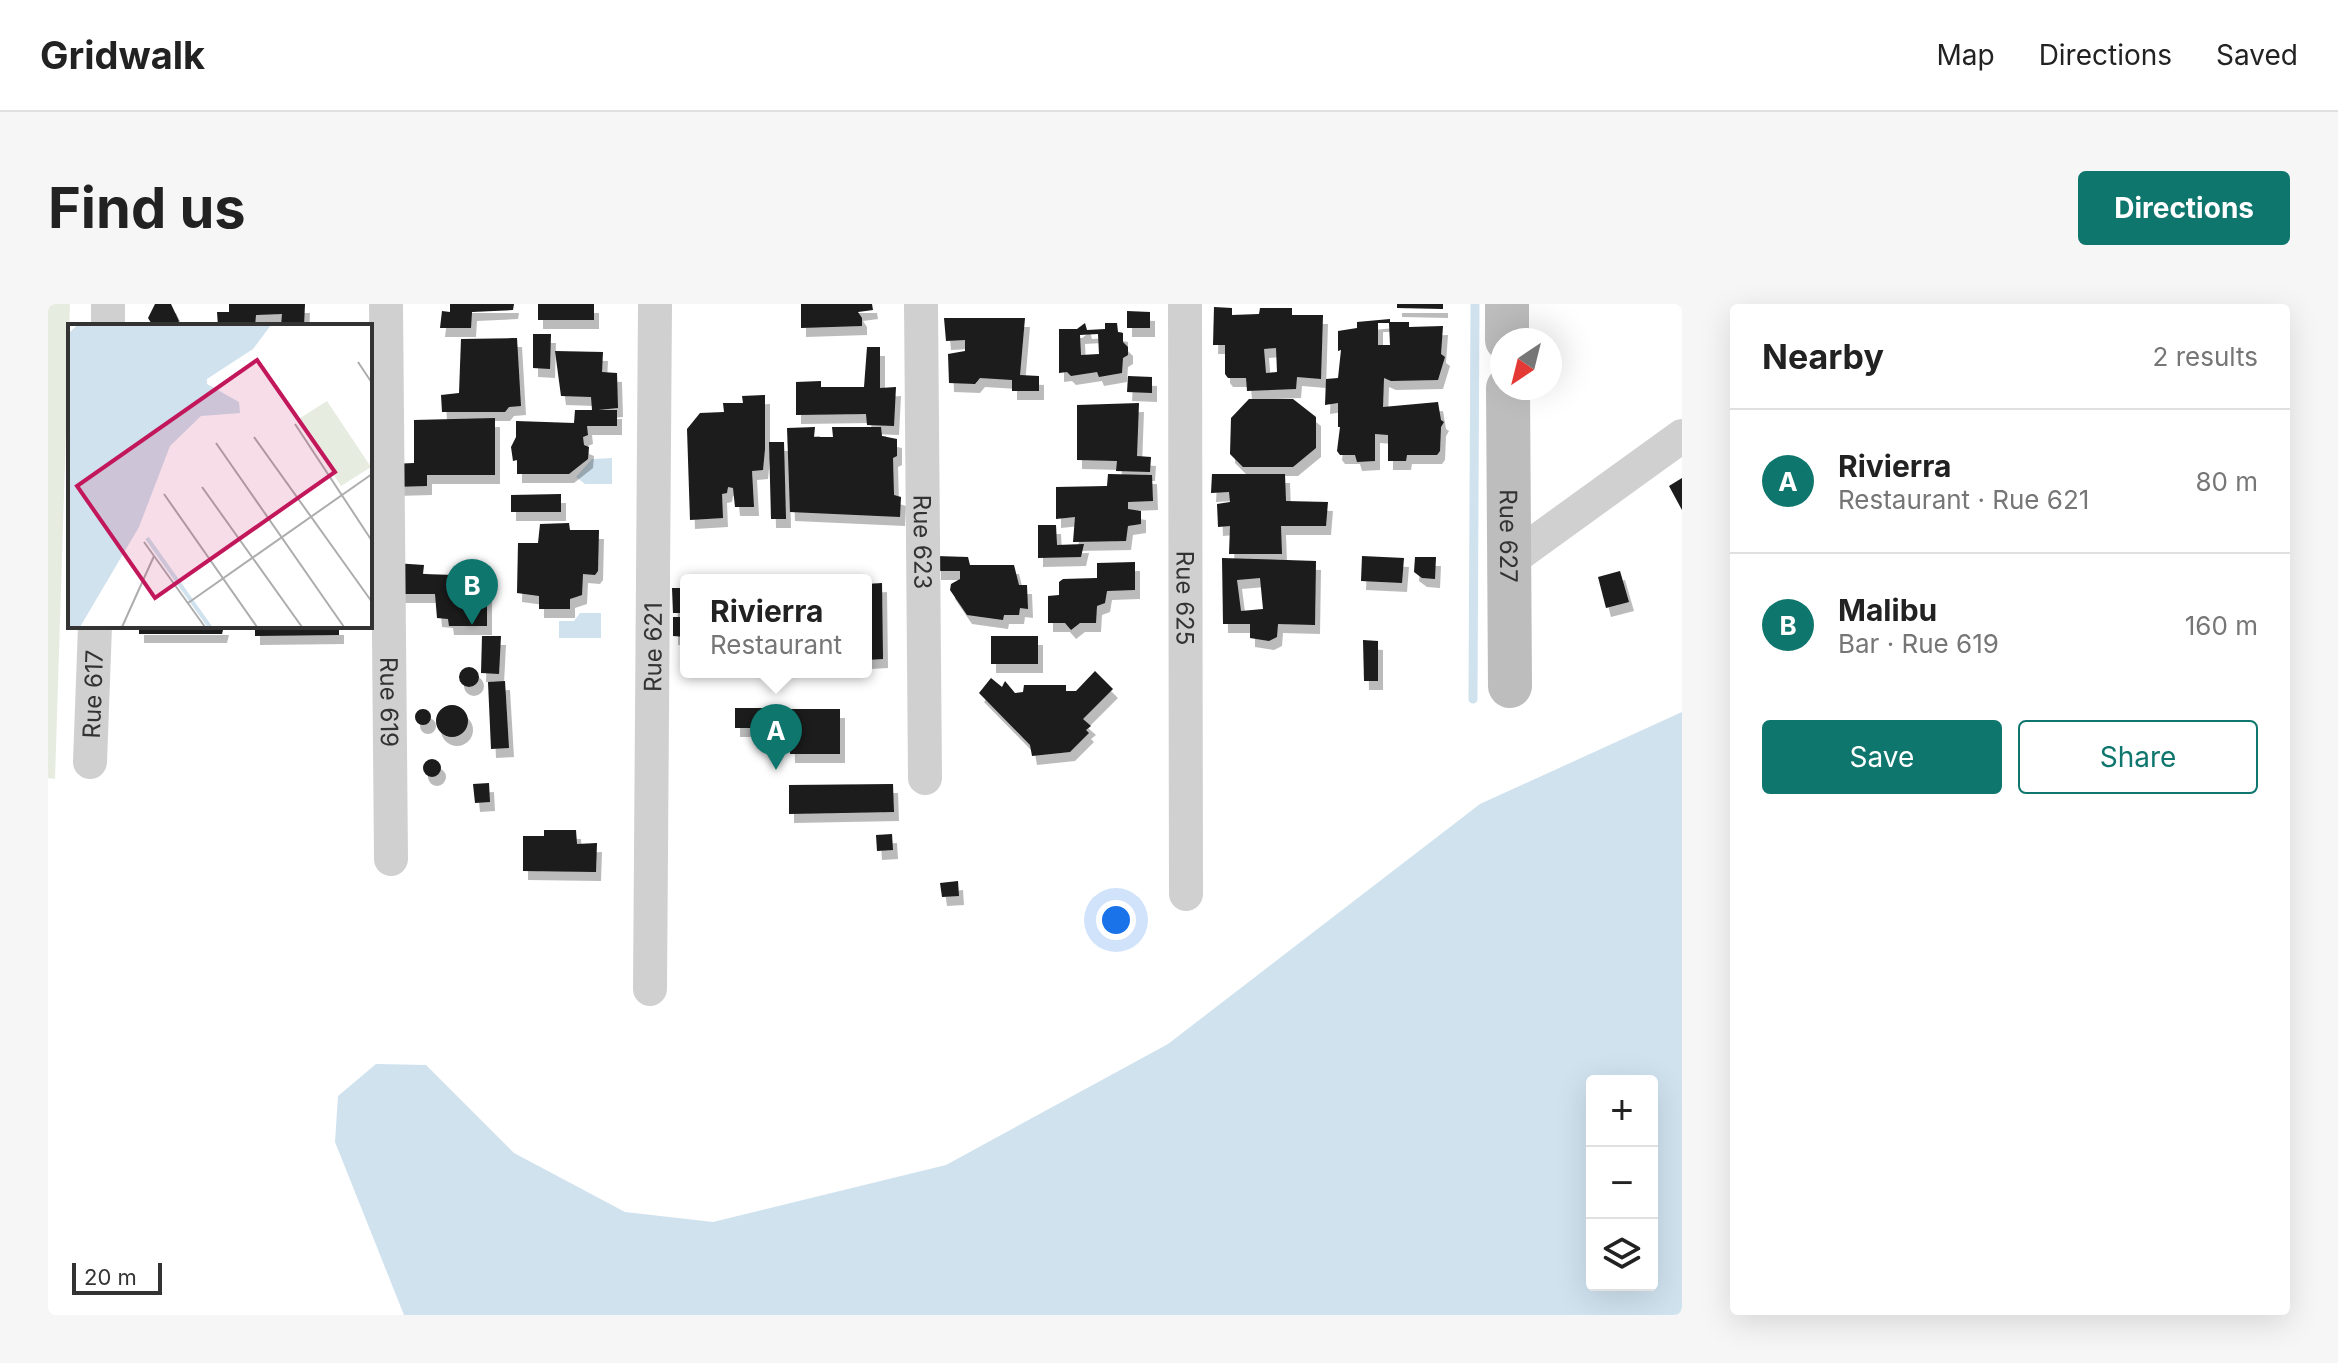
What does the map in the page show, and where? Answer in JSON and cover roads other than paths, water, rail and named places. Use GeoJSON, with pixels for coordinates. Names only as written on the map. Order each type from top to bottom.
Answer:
{"type":"FeatureCollection","features":[{"type":"Feature","properties":{"kind":"street","name":"Rue 619"},"geometry":{"type":"LineString","coordinates":[[386,304],[391,859]]}},
{"type":"Feature","properties":{"kind":"street","name":"Rue 621"},"geometry":{"type":"LineString","coordinates":[[650,989],[655,304]]}},
{"type":"Feature","properties":{"kind":"street","name":"Rue 623"},"geometry":{"type":"LineString","coordinates":[[921,304],[925,778]]}},
{"type":"Feature","properties":{"kind":"street","name":"Rue 625"},"geometry":{"type":"LineString","coordinates":[[1185,304],[1186,894]]}},
{"type":"Feature","properties":{"kind":"street"},"geometry":{"type":"LineString","coordinates":[[1507,304],[1507,328]]}},
{"type":"Feature","properties":{"kind":"street","name":"Rue 627"},"geometry":{"type":"LineString","coordinates":[[1508,400],[1510,686]]}},
{"type":"Feature","properties":{"kind":"street"},"geometry":{"type":"LineString","coordinates":[[1509,561],[1682,436]]}},
{"type":"Feature","properties":{"kind":"street","name":"Rue 617"},"geometry":{"type":"LineString","coordinates":[[90,762],[95,628]]}},
{"type":"Feature","properties":{"kind":"water"},"geometry":{"type":"Polygon","coordinates":[[[612,458],[612,484],[585,484],[576,477],[592,459],[612,458]]]}},
{"type":"Feature","properties":{"kind":"water"},"geometry":{"type":"Polygon","coordinates":[[[580,613],[601,613],[601,638],[559,638],[559,621],[574,621],[580,613]]]}},
{"type":"Feature","properties":{"kind":"water"},"geometry":{"type":"Polygon","coordinates":[[[1682,712],[1682,1315],[404,1315],[335,1142],[338,1096],[376,1064],[426,1065],[514,1153],[625,1212],[713,1222],[946,1165],[1168,1044],[1480,804],[1682,712]]]}},
{"type":"Feature","properties":{"kind":"waterway"},"geometry":{"type":"LineString","coordinates":[[1473,699],[1475,304]]}},
{"type":"Feature","properties":{"kind":"place","name":"Malibu"},"geometry":{"type":"Point","coordinates":[472,625]}},
{"type":"Feature","properties":{"kind":"place","name":"Rivierra"},"geometry":{"type":"Point","coordinates":[776,770]}}]}
